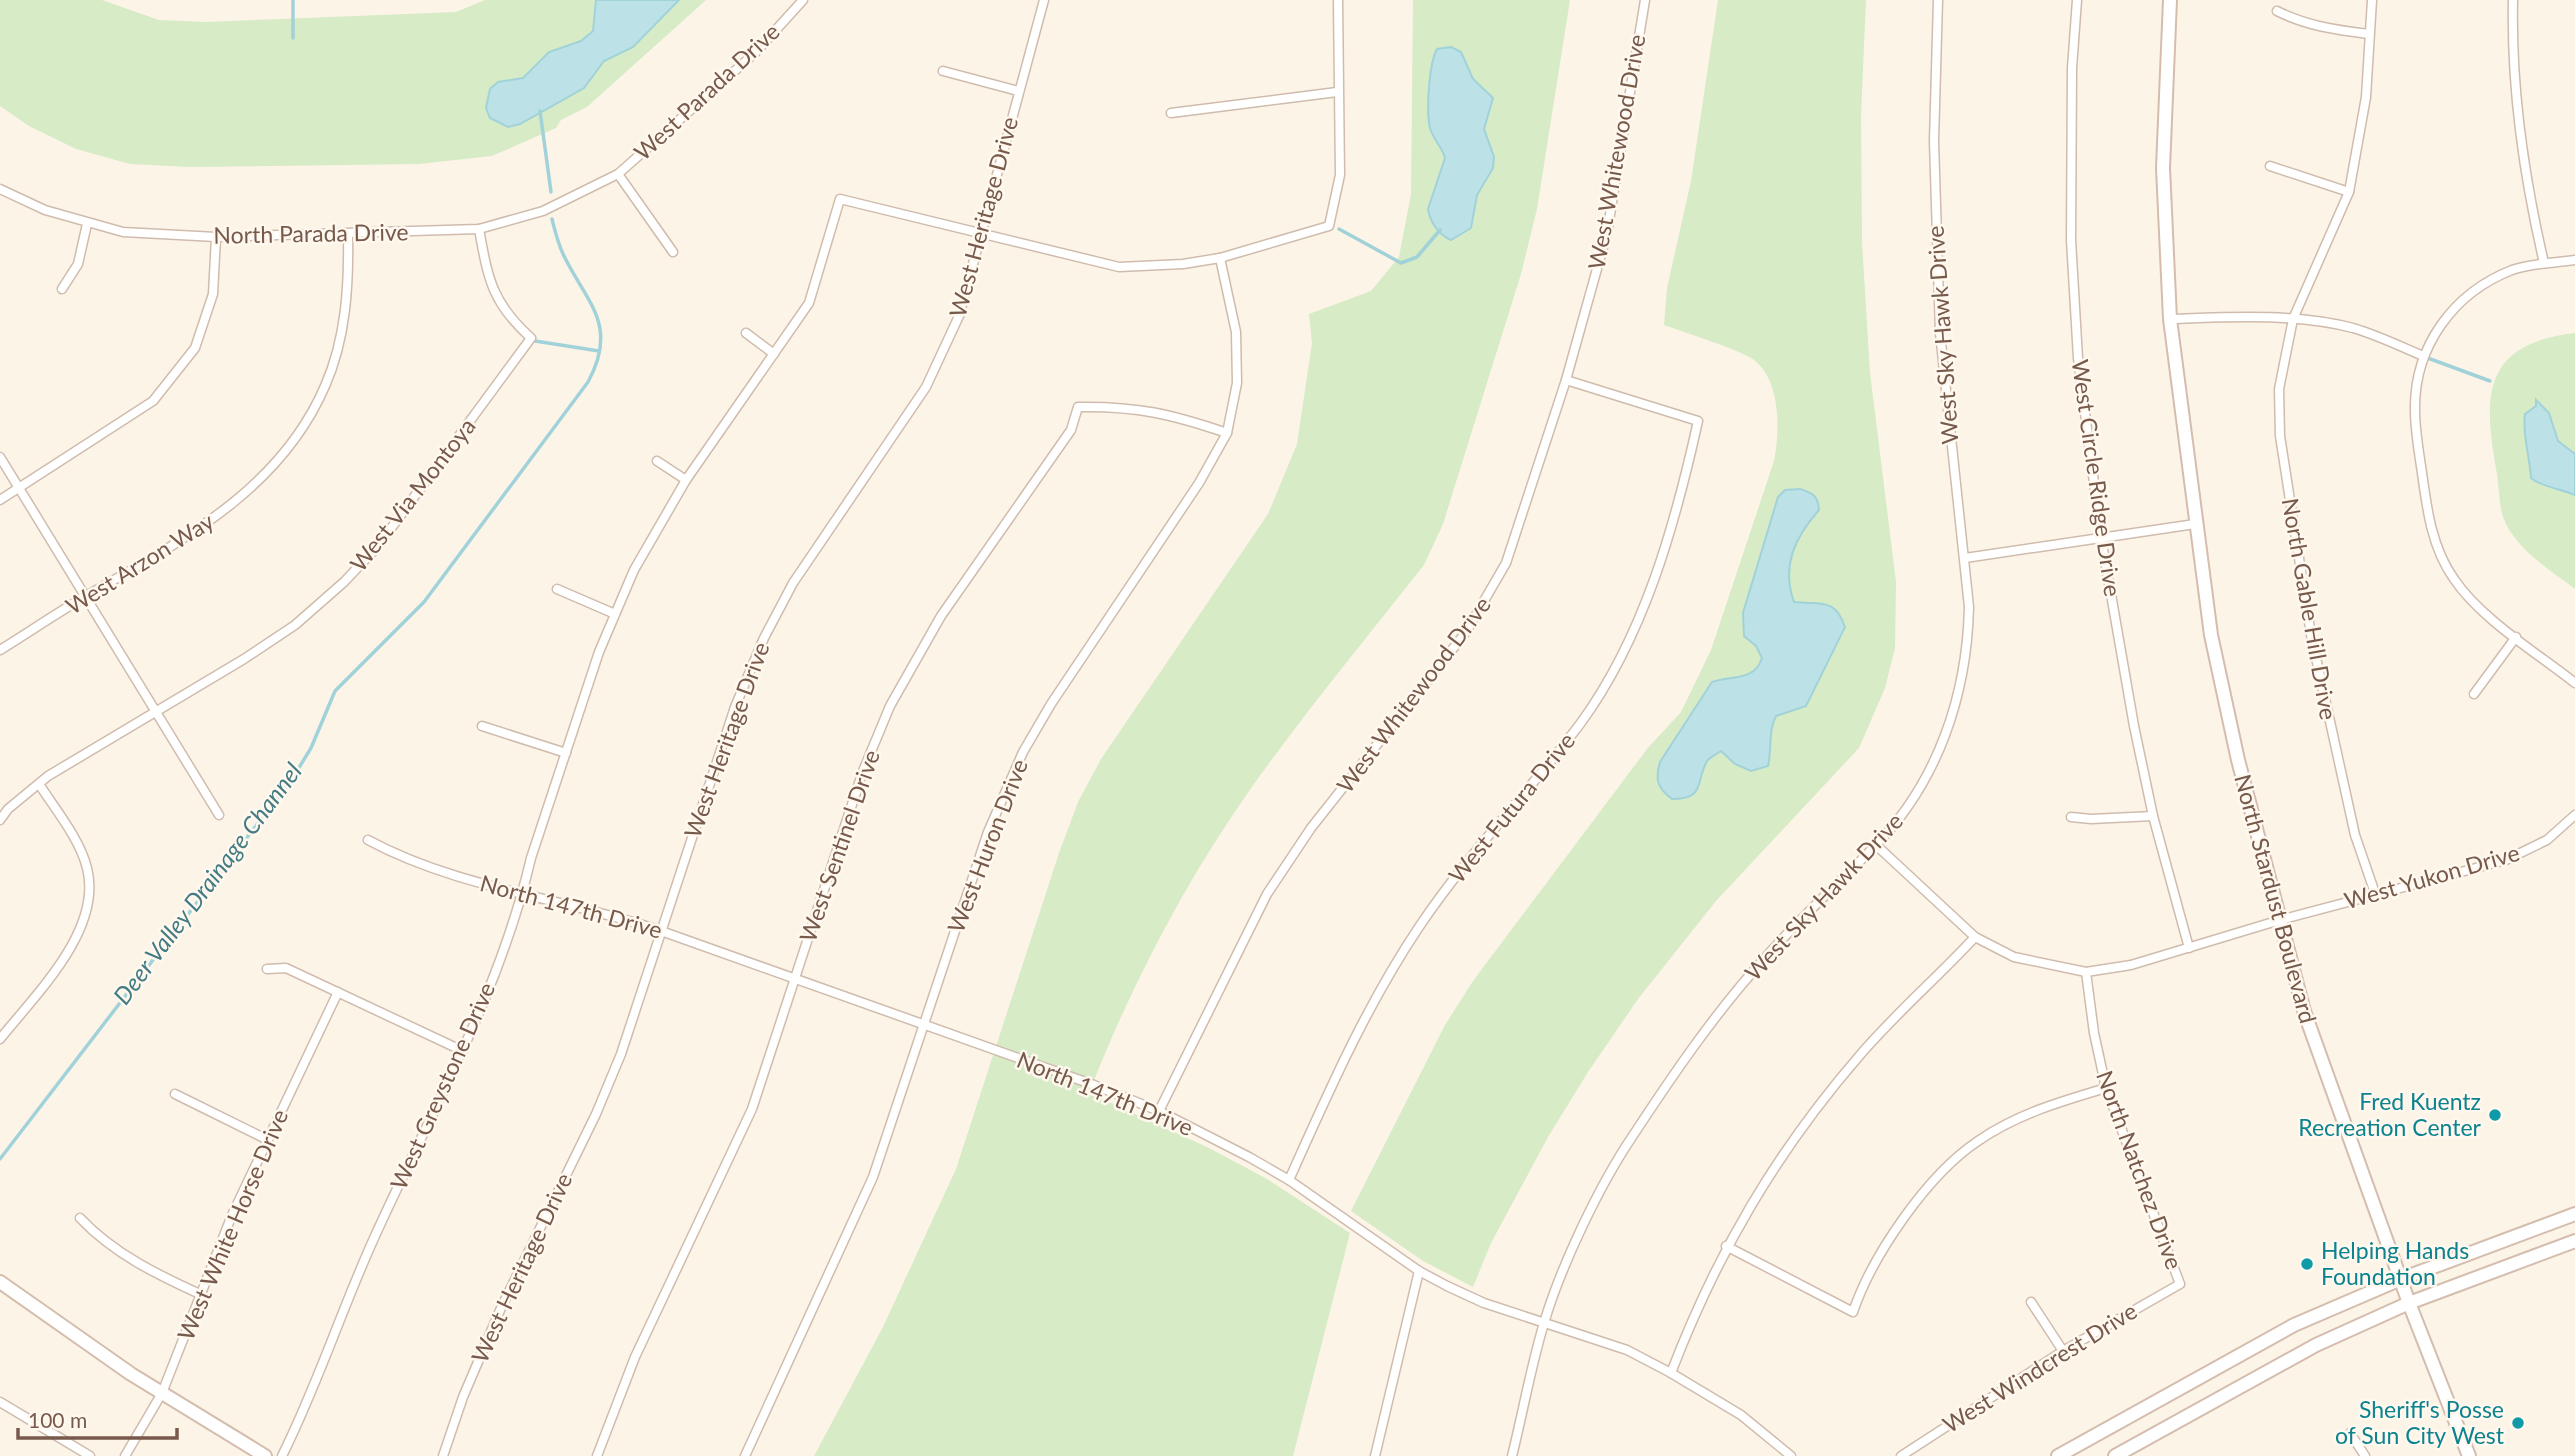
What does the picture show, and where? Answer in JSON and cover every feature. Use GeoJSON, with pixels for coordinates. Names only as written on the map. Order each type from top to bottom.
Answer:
{"type":"FeatureCollection","features":[{"type":"Feature","properties":{"kind":"street","name":"West Parada Drive"},"geometry":{"type":"LineString","coordinates":[[673,252],[618,174],[754,53],[803,0]]}},
{"type":"Feature","properties":{"kind":"street","name":"West Heritage Drive"},"geometry":{"type":"LineString","coordinates":[[443,1456],[463,1397],[501,1308],[596,1114],[621,1054],[735,707],[764,638],[793,583],[926,387],[959,316],[1044,0]]}},
{"type":"Feature","properties":{"kind":"street"},"geometry":{"type":"LineString","coordinates":[[979,235],[1119,267],[1183,264],[1220,258],[1329,226],[1339,175],[1338,0]]}},
{"type":"Feature","properties":{"kind":"street","name":"West Whitewood Drive"},"geometry":{"type":"LineString","coordinates":[[1159,1111],[1267,894],[1311,828],[1466,632],[1506,563],[1566,380],[1607,233],[1645,0]]}},
{"type":"Feature","properties":{"kind":"street","name":"West Sky Hawk Drive"},"geometry":{"type":"LineString","coordinates":[[1513,1456],[1545,1321],[1588,1215],[1630,1139],[1686,1058],[1762,960],[1826,892],[1876,845],[1926,778],[1945,738],[1959,693],[1968,645],[1965,558],[1949,434],[1937,271],[1934,141],[1938,0]]}},
{"type":"Feature","properties":{"kind":"street","name":"West Circle Ridge Drive"},"geometry":{"type":"LineString","coordinates":[[2077,0],[2071,94],[2071,240],[2078,358],[2101,537],[2153,816],[2189,948]]}},
{"type":"Feature","properties":{"kind":"street","name":"North Stardust Boulevard"},"geometry":{"type":"LineString","coordinates":[[2170,0],[2163,168],[2170,319],[2211,635],[2238,760],[2320,1061],[2409,1303],[2469,1456]]}},
{"type":"Feature","properties":{"kind":"street","name":"North Gable Hill Drive"},"geometry":{"type":"LineString","coordinates":[[2372,0],[2366,97],[2349,192],[2293,319],[2278,389],[2280,436],[2293,531],[2330,729],[2356,835],[2376,896]]}},
{"type":"Feature","properties":{"kind":"street"},"geometry":{"type":"LineString","coordinates":[[2513,0],[2512,34],[2519,119],[2544,262]]}},
{"type":"Feature","properties":{"kind":"street"},"geometry":{"type":"LineString","coordinates":[[2277,11],[2299,22],[2327,29],[2369,34]]}},
{"type":"Feature","properties":{"kind":"street"},"geometry":{"type":"LineString","coordinates":[[943,71],[1018,91]]}},
{"type":"Feature","properties":{"kind":"street"},"geometry":{"type":"LineString","coordinates":[[1171,113],[1337,92]]}},
{"type":"Feature","properties":{"kind":"street"},"geometry":{"type":"LineString","coordinates":[[2270,166],[2349,192]]}},
{"type":"Feature","properties":{"kind":"street","name":"North Parada Drive"},"geometry":{"type":"LineString","coordinates":[[0,189],[87,224],[123,232],[216,237],[287,233],[348,234],[479,229],[543,211],[618,174]]}},
{"type":"Feature","properties":{"kind":"street","name":"West Greystone Drive"},"geometry":{"type":"LineString","coordinates":[[282,1456],[301,1418],[352,1286],[482,1010],[523,893],[566,753],[615,614],[634,570],[686,480],[809,303],[840,199],[859,201],[979,235]]}},
{"type":"Feature","properties":{"kind":"street"},"geometry":{"type":"LineString","coordinates":[[62,289],[78,264],[87,224]]}},
{"type":"Feature","properties":{"kind":"street","name":"West Via Montoya"},"geometry":{"type":"LineString","coordinates":[[0,820],[8,809],[39,784],[295,625],[344,582],[378,546],[531,338],[506,314],[495,296],[488,281],[479,229]]}},
{"type":"Feature","properties":{"kind":"street","name":"West Arzon Way"},"geometry":{"type":"LineString","coordinates":[[0,650],[214,520],[265,475],[299,431],[325,386],[340,336],[349,288],[348,234]]}},
{"type":"Feature","properties":{"kind":"street"},"geometry":{"type":"LineString","coordinates":[[0,500],[153,401],[195,348],[213,294],[216,237]]}},
{"type":"Feature","properties":{"kind":"street","name":"West Huron Drive"},"geometry":{"type":"LineString","coordinates":[[745,1456],[873,1177],[988,832],[1023,752],[1051,704],[1199,483],[1227,433],[1237,383],[1236,332],[1220,258]]}},
{"type":"Feature","properties":{"kind":"street"},"geometry":{"type":"LineString","coordinates":[[2575,260],[2544,262],[2512,270],[2478,288],[2442,321],[2423,356],[2414,408],[2427,505],[2440,556],[2455,581],[2473,602],[2575,683]]}},
{"type":"Feature","properties":{"kind":"street"},"geometry":{"type":"LineString","coordinates":[[2170,319],[2293,319],[2352,328],[2423,356]]}},
{"type":"Feature","properties":{"kind":"street"},"geometry":{"type":"LineString","coordinates":[[746,333],[774,354]]}},
{"type":"Feature","properties":{"kind":"street","name":"West Futura Drive"},"geometry":{"type":"LineString","coordinates":[[1289,1180],[1376,995],[1420,925],[1580,723],[1624,653],[1656,572],[1687,472],[1698,421],[1566,380]]}},
{"type":"Feature","properties":{"kind":"street","name":"West Sentinel Drive"},"geometry":{"type":"LineString","coordinates":[[597,1456],[635,1357],[752,1109],[863,771],[890,706],[941,616],[1071,430],[1077,407],[1127,406],[1170,413],[1227,433]]}},
{"type":"Feature","properties":{"kind":"street"},"geometry":{"type":"LineString","coordinates":[[0,457],[219,815]]}},
{"type":"Feature","properties":{"kind":"street"},"geometry":{"type":"LineString","coordinates":[[657,461],[686,480]]}},
{"type":"Feature","properties":{"kind":"street"},"geometry":{"type":"LineString","coordinates":[[1965,558],[2195,524]]}},
{"type":"Feature","properties":{"kind":"street"},"geometry":{"type":"LineString","coordinates":[[557,589],[615,614]]}},
{"type":"Feature","properties":{"kind":"street"},"geometry":{"type":"LineString","coordinates":[[2474,694],[2516,638]]}},
{"type":"Feature","properties":{"kind":"street"},"geometry":{"type":"LineString","coordinates":[[482,726],[566,753]]}},
{"type":"Feature","properties":{"kind":"street"},"geometry":{"type":"LineString","coordinates":[[0,1039],[52,974],[85,919],[88,868],[39,784]]}},
{"type":"Feature","properties":{"kind":"street","name":"West Yukon Drive"},"geometry":{"type":"LineString","coordinates":[[2086,972],[2131,965],[2280,920],[2506,860],[2547,840],[2575,815]]}},
{"type":"Feature","properties":{"kind":"street"},"geometry":{"type":"LineString","coordinates":[[2071,817],[2091,820],[2153,816]]}},
{"type":"Feature","properties":{"kind":"street","name":"North 147th Drive"},"geometry":{"type":"LineString","coordinates":[[368,840],[444,872],[621,917],[1094,1085],[1159,1111],[1289,1180],[1419,1271],[1484,1303],[1627,1350],[1741,1415],[1791,1456]]}},
{"type":"Feature","properties":{"kind":"street"},"geometry":{"type":"LineString","coordinates":[[1876,845],[1975,937],[2014,957],[2086,972]]}},
{"type":"Feature","properties":{"kind":"street"},"geometry":{"type":"LineString","coordinates":[[1671,1373],[1695,1310],[1726,1246],[1780,1160],[1859,1056],[1975,937]]}},
{"type":"Feature","properties":{"kind":"street"},"geometry":{"type":"LineString","coordinates":[[267,969],[286,968],[463,1051]]}},
{"type":"Feature","properties":{"kind":"street","name":"North Natchez Drive"},"geometry":{"type":"LineString","coordinates":[[2086,972],[2094,1033],[2106,1088],[2180,1284]]}},
{"type":"Feature","properties":{"kind":"street","name":"West White Horse Drive"},"geometry":{"type":"LineString","coordinates":[[125,1456],[162,1394],[232,1214],[338,992]]}},
{"type":"Feature","properties":{"kind":"street"},"geometry":{"type":"LineString","coordinates":[[1726,1246],[1853,1312],[1862,1284],[1939,1175],[1977,1141],[2044,1106],[2106,1088]]}},
{"type":"Feature","properties":{"kind":"street"},"geometry":{"type":"LineString","coordinates":[[175,1094],[268,1140]]}},
{"type":"Feature","properties":{"kind":"street"},"geometry":{"type":"LineString","coordinates":[[2058,1456],[2294,1325],[2400,1279],[2575,1214]]}},
{"type":"Feature","properties":{"kind":"street"},"geometry":{"type":"LineString","coordinates":[[80,1218],[100,1239],[155,1274],[202,1295]]}},
{"type":"Feature","properties":{"kind":"street"},"geometry":{"type":"LineString","coordinates":[[2115,1456],[2316,1345],[2409,1303],[2575,1241]]}},
{"type":"Feature","properties":{"kind":"street"},"geometry":{"type":"LineString","coordinates":[[1375,1456],[1419,1271]]}},
{"type":"Feature","properties":{"kind":"street"},"geometry":{"type":"LineString","coordinates":[[0,1282],[162,1394],[265,1456]]}},
{"type":"Feature","properties":{"kind":"street","name":"West Windcrest Drive"},"geometry":{"type":"LineString","coordinates":[[1901,1456],[2063,1351],[2180,1284]]}},
{"type":"Feature","properties":{"kind":"street"},"geometry":{"type":"LineString","coordinates":[[2031,1302],[2063,1351]]}},
{"type":"Feature","properties":{"kind":"street"},"geometry":{"type":"LineString","coordinates":[[0,1402],[90,1456]]}},
{"type":"Feature","properties":{"kind":"street"},"geometry":{"type":"LineString","coordinates":[[2350,1433],[2365,1456]]}},
{"type":"Feature","properties":{"kind":"green space"},"geometry":{"type":"Polygon","coordinates":[[[0,0],[102,0],[159,20],[206,22],[456,12],[485,0],[706,0],[587,107],[561,120],[556,128],[492,156],[419,164],[189,167],[130,164],[76,149],[29,126],[0,106],[0,0]]]}},
{"type":"Feature","properties":{"kind":"green space"},"geometry":{"type":"Polygon","coordinates":[[[1413,0],[1570,0],[1537,209],[1521,274],[1443,524],[1424,565],[1274,756],[1229,820],[1162,933],[1123,1012],[1089,1093],[1211,1149],[1267,1179],[1350,1233],[1293,1456],[814,1456],[883,1327],[956,1169],[1078,802],[1101,759],[1268,514],[1297,444],[1312,343],[1309,314],[1371,291],[1399,257],[1411,194],[1413,0]]]}},
{"type":"Feature","properties":{"kind":"green space"},"geometry":{"type":"Polygon","coordinates":[[[1718,0],[1866,0],[1861,115],[1862,242],[1870,373],[1896,582],[1895,648],[1885,688],[1859,748],[1716,901],[1638,999],[1548,1137],[1491,1243],[1473,1287],[1423,1261],[1351,1211],[1445,1025],[1473,981],[1647,749],[1681,712],[1711,650],[1774,461],[1776,407],[1774,393],[1763,369],[1754,360],[1737,351],[1664,325],[1667,288],[1691,181],[1718,0]]]}},
{"type":"Feature","properties":{"kind":"green space"},"geometry":{"type":"Polygon","coordinates":[[[2575,333],[2575,589],[2534,558],[2508,528],[2501,507],[2490,421],[2495,378],[2505,362],[2521,349],[2544,339],[2575,333]]]}},
{"type":"Feature","properties":{"kind":"water"},"geometry":{"type":"Polygon","coordinates":[[[596,0],[679,0],[633,47],[604,61],[584,88],[520,124],[508,127],[490,118],[486,108],[490,89],[498,82],[523,78],[549,52],[581,41],[593,31],[596,0]]]}},
{"type":"Feature","properties":{"kind":"water"},"geometry":{"type":"Polygon","coordinates":[[[1451,47],[1461,52],[1473,79],[1493,98],[1484,129],[1494,157],[1493,168],[1477,195],[1471,228],[1451,240],[1436,228],[1428,209],[1445,158],[1430,128],[1428,111],[1434,56],[1437,49],[1451,47]]]}},
{"type":"Feature","properties":{"kind":"water"},"geometry":{"type":"Polygon","coordinates":[[[2536,400],[2549,413],[2558,441],[2575,454],[2575,495],[2540,484],[2531,478],[2524,422],[2525,414],[2536,406],[2536,400]]]}},
{"type":"Feature","properties":{"kind":"water"},"geometry":{"type":"Polygon","coordinates":[[[1800,489],[1814,496],[1819,510],[1797,541],[1790,564],[1790,589],[1794,602],[1826,604],[1841,617],[1845,627],[1806,706],[1776,716],[1768,766],[1751,771],[1735,764],[1721,751],[1707,761],[1695,793],[1672,799],[1658,783],[1660,762],[1712,682],[1748,674],[1754,671],[1762,658],[1756,646],[1744,636],[1743,613],[1778,497],[1785,490],[1800,489]]]}},
{"type":"Feature","properties":{"kind":"waterway"},"geometry":{"type":"LineString","coordinates":[[293,0],[293,38]]}},
{"type":"Feature","properties":{"kind":"waterway","name":"Deer Valley Drainage Channel"},"geometry":{"type":"LineString","coordinates":[[540,111],[551,192]]}},
{"type":"Feature","properties":{"kind":"waterway","name":"Deer Valley Drainage Channel"},"geometry":{"type":"LineString","coordinates":[[0,1159],[292,779],[311,748],[335,691],[424,602],[588,382],[601,345],[600,329],[590,301],[562,251],[552,219]]}},
{"type":"Feature","properties":{"kind":"waterway"},"geometry":{"type":"LineString","coordinates":[[1339,229],[1401,263],[1417,257],[1440,230]]}},
{"type":"Feature","properties":{"kind":"waterway"},"geometry":{"type":"LineString","coordinates":[[535,341],[599,351]]}},
{"type":"Feature","properties":{"kind":"waterway"},"geometry":{"type":"LineString","coordinates":[[2425,357],[2490,381]]}},
{"type":"Feature","properties":{"kind":"place","name":"Fred Kuentz Recreation Center"},"geometry":{"type":"Point","coordinates":[2495,1115]}},
{"type":"Feature","properties":{"kind":"place","name":"Helping Hands Foundation"},"geometry":{"type":"Point","coordinates":[2307,1264]}},
{"type":"Feature","properties":{"kind":"place","name":"Sheriff's Posse of Sun City West"},"geometry":{"type":"Point","coordinates":[2518,1423]}}]}
